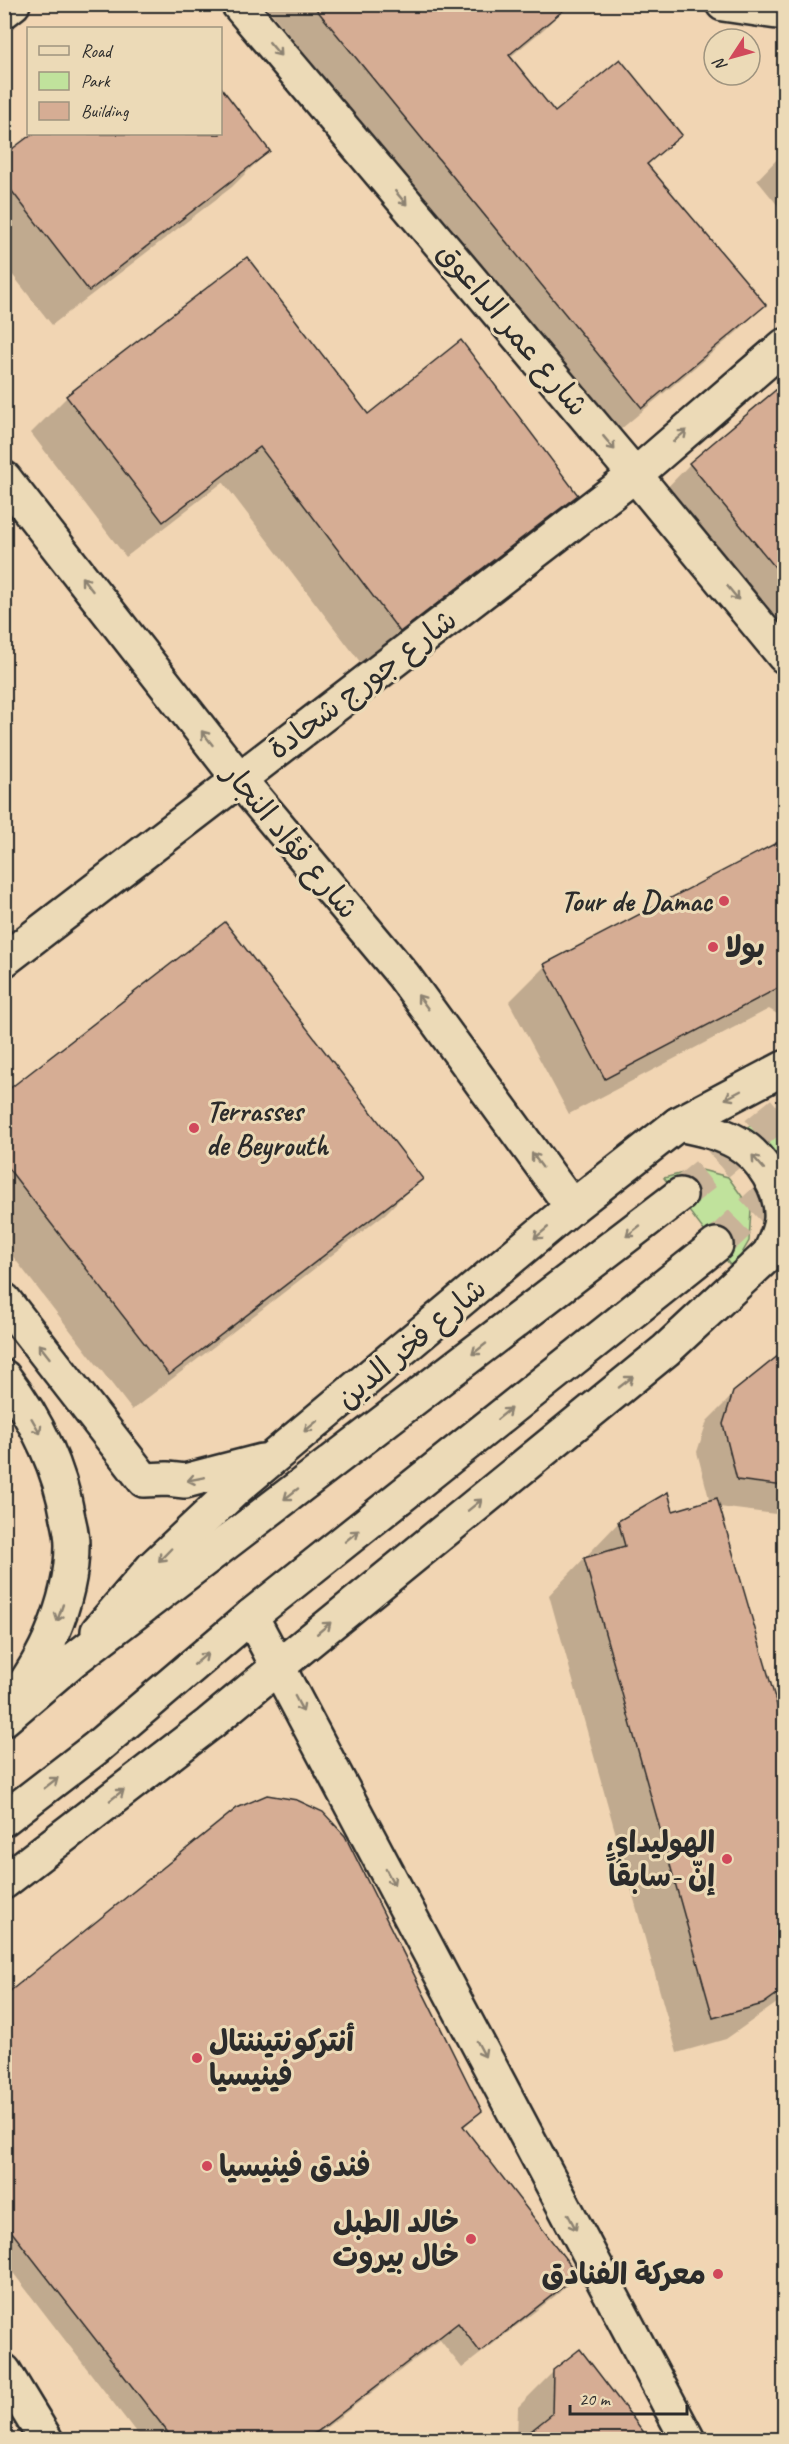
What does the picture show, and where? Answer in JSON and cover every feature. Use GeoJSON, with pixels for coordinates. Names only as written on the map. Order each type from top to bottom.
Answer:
{"type":"FeatureCollection","features":[{"type":"Feature","properties":{"kind":"main road"},"geometry":{"type":"LineString","coordinates":[[4,11],[13,4]]}},
{"type":"Feature","properties":{"kind":"main road","name":"شارع عمر الداعوق"},"geometry":{"type":"LineString","coordinates":[[238,4],[635,475],[784,656]]}},
{"type":"Feature","properties":{"kind":"main road"},"geometry":{"type":"LineString","coordinates":[[723,4],[784,13]]}},
{"type":"Feature","properties":{"kind":"main road","name":"شارع جورج شحادة"},"geometry":{"type":"LineString","coordinates":[[4,960],[635,475],[784,346]]}},
{"type":"Feature","properties":{"kind":"main road","name":"شارع فؤاد النجار"},"geometry":{"type":"LineString","coordinates":[[4,478],[239,779],[403,975],[572,1208]]}},
{"type":"Feature","properties":{"kind":"main road","name":"شارع فخر الدين"},"geometry":{"type":"LineString","coordinates":[[72,1661],[174,1546],[272,1458],[572,1208],[678,1124],[784,1068]]}},
{"type":"Feature","properties":{"kind":"main road"},"geometry":{"type":"LineString","coordinates":[[4,1882],[209,1724],[666,1350],[777,1247],[781,1214],[777,1193],[766,1172],[755,1158],[738,1143],[722,1135],[678,1124]]}},
{"type":"Feature","properties":{"kind":"main road"},"geometry":{"type":"LineString","coordinates":[[4,1718],[72,1661],[680,1195]]}},
{"type":"Feature","properties":{"kind":"main road"},"geometry":{"type":"LineString","coordinates":[[4,1819],[96,1748],[252,1616],[716,1245]]}},
{"type":"Feature","properties":{"kind":"main road"},"geometry":{"type":"LineString","coordinates":[[4,1300],[144,1480],[167,1479],[185,1482],[272,1458]]}},
{"type":"Feature","properties":{"kind":"main road"},"geometry":{"type":"LineString","coordinates":[[4,1377],[38,1428],[56,1468],[66,1503],[72,1544],[69,1575],[62,1608],[52,1636],[4,1718]]}},
{"type":"Feature","properties":{"kind":"main road"},"geometry":{"type":"LineString","coordinates":[[252,1616],[688,2439]]}},
{"type":"Feature","properties":{"kind":"main road"},"geometry":{"type":"LineString","coordinates":[[4,2371],[46,2439]]}},
{"type":"Feature","properties":{"kind":"green space"},"geometry":{"type":"Polygon","coordinates":[[[784,1111],[784,1175],[738,1131],[784,1111]]]}},
{"type":"Feature","properties":{"kind":"green space"},"geometry":{"type":"Polygon","coordinates":[[[698,1169],[728,1177],[751,1209],[749,1241],[733,1269],[664,1178],[698,1169]]]}},
{"type":"Feature","properties":{"kind":"building"},"geometry":{"type":"Polygon","coordinates":[[[312,4],[571,4],[509,55],[555,112],[620,59],[682,135],[647,164],[766,305],[642,408],[312,4]]]}},
{"type":"Feature","properties":{"kind":"building"},"geometry":{"type":"Polygon","coordinates":[[[222,89],[270,151],[89,291],[4,181],[4,155],[31,135],[222,135],[222,89]]]}},
{"type":"Feature","properties":{"kind":"building"},"geometry":{"type":"Polygon","coordinates":[[[247,257],[368,414],[461,340],[578,495],[400,632],[260,447],[163,522],[66,396],[247,257]]]}},
{"type":"Feature","properties":{"kind":"building"},"geometry":{"type":"Polygon","coordinates":[[[784,383],[784,578],[689,463],[784,383]]]}},
{"type":"Feature","properties":{"kind":"building","name":"Tour de Damac"},"geometry":{"type":"Polygon","coordinates":[[[784,839],[784,985],[605,1079],[544,964],[784,839]]]}},
{"type":"Feature","properties":{"kind":"building","name":"Terrasses de Beyrouth"},"geometry":{"type":"Polygon","coordinates":[[[225,922],[423,1179],[169,1375],[4,1163],[4,1093],[225,922]]]}},
{"type":"Feature","properties":{"kind":"building"},"geometry":{"type":"Polygon","coordinates":[[[784,1351],[784,1486],[737,1480],[723,1424],[733,1392],[784,1351]]]}},
{"type":"Feature","properties":{"kind":"building","name":"الهوليداي إنّ -سابقاً"},"geometry":{"type":"Polygon","coordinates":[[[668,1492],[673,1511],[717,1498],[784,1729],[784,1989],[763,2004],[713,2018],[584,1558],[625,1546],[618,1521],[668,1492]]]}},
{"type":"Feature","properties":{"kind":"building","name":"فندق فينيسيا"},"geometry":{"type":"Polygon","coordinates":[[[267,1795],[297,1800],[323,1812],[345,1836],[482,2111],[463,2126],[578,2275],[480,2352],[458,2323],[317,2432],[302,2439],[173,2439],[4,2222],[4,1996],[237,1808],[267,1795]]]}},
{"type":"Feature","properties":{"kind":"building"},"geometry":{"type":"Polygon","coordinates":[[[580,2349],[649,2439],[521,2439],[552,2414],[553,2370],[580,2349]]]}},
{"type":"Feature","properties":{"kind":"tunnel"},"geometry":{"type":"LineString","coordinates":[[680,1195],[784,1110]]}},
{"type":"Feature","properties":{"kind":"tunnel"},"geometry":{"type":"LineString","coordinates":[[716,1245],[784,1181]]}},
{"type":"Feature","properties":{"kind":"place","name":"Tour de Damac"},"geometry":{"type":"Point","coordinates":[724,901]}},
{"type":"Feature","properties":{"kind":"place","name":"بولا"},"geometry":{"type":"Point","coordinates":[713,947]}},
{"type":"Feature","properties":{"kind":"place","name":"Terrasses de Beyrouth"},"geometry":{"type":"Point","coordinates":[194,1128]}},
{"type":"Feature","properties":{"kind":"place","name":"الهوليداي إنّ -سابقاً"},"geometry":{"type":"Point","coordinates":[727,1859]}},
{"type":"Feature","properties":{"kind":"place","name":"أنتركونتيننتال فينيسيا"},"geometry":{"type":"Point","coordinates":[197,2058]}},
{"type":"Feature","properties":{"kind":"place","name":"فندق فينيسيا"},"geometry":{"type":"Point","coordinates":[207,2166]}},
{"type":"Feature","properties":{"kind":"place","name":"خالد الطبل خال بيروت"},"geometry":{"type":"Point","coordinates":[471,2239]}},
{"type":"Feature","properties":{"kind":"place","name":"معركة الفنادق"},"geometry":{"type":"Point","coordinates":[718,2274]}}]}
